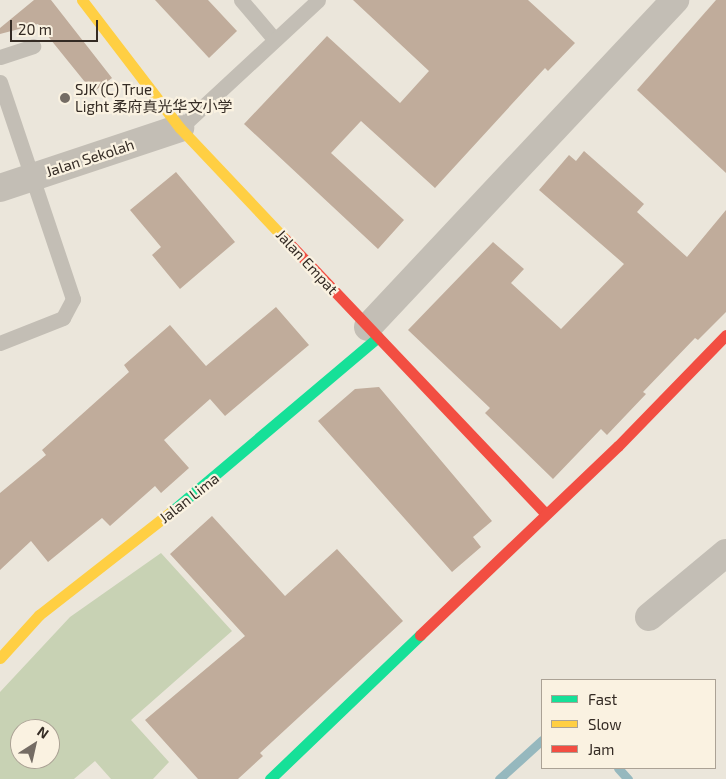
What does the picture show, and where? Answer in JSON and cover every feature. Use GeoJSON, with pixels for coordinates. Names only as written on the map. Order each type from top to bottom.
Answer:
{"type":"FeatureCollection","features":[{"type":"Feature","properties":{"kind":"street","name":"Jalan Empat"},"geometry":{"type":"LineString","coordinates":[[82,0],[180,128],[545,513]]}},
{"type":"Feature","properties":{"kind":"street"},"geometry":{"type":"LineString","coordinates":[[373,332],[675,0]]}},
{"type":"Feature","properties":{"kind":"street","name":"Jalan Sekolah"},"geometry":{"type":"LineString","coordinates":[[0,188],[180,128]]}},
{"type":"Feature","properties":{"kind":"street","name":"Jalan Lima"},"geometry":{"type":"LineString","coordinates":[[0,658],[39,615],[214,479],[373,332]]}},
{"type":"Feature","properties":{"kind":"street"},"geometry":{"type":"LineString","coordinates":[[270,779],[545,513],[618,446],[726,335]]}},
{"type":"Feature","properties":{"kind":"street"},"geometry":{"type":"LineString","coordinates":[[648,617],[726,553]]}},
{"type":"Feature","properties":{"kind":"lane"},"geometry":{"type":"LineString","coordinates":[[241,0],[275,40]]}},
{"type":"Feature","properties":{"kind":"lane"},"geometry":{"type":"LineString","coordinates":[[180,128],[318,0]]}},
{"type":"Feature","properties":{"kind":"lane"},"geometry":{"type":"LineString","coordinates":[[0,57],[33,46]]}},
{"type":"Feature","properties":{"kind":"lane"},"geometry":{"type":"LineString","coordinates":[[0,82],[74,299],[63,318],[0,343]]}},
{"type":"Feature","properties":{"kind":"green space"},"geometry":{"type":"Polygon","coordinates":[[[161,553],[232,631],[131,720],[169,762],[153,779],[111,779],[95,761],[74,779],[0,779],[0,692],[70,617],[161,553]]]}},
{"type":"Feature","properties":{"kind":"building"},"geometry":{"type":"Polygon","coordinates":[[[34,0],[51,0],[112,78],[93,92],[38,24],[0,34],[0,28],[34,0]]]}},
{"type":"Feature","properties":{"kind":"building"},"geometry":{"type":"Polygon","coordinates":[[[155,0],[208,0],[237,31],[209,58],[155,0]]]}},
{"type":"Feature","properties":{"kind":"building"},"geometry":{"type":"Polygon","coordinates":[[[353,0],[528,0],[575,43],[548,71],[545,68],[435,188],[361,121],[331,153],[404,220],[378,249],[244,124],[327,36],[400,103],[429,71],[353,0]]]}},
{"type":"Feature","properties":{"kind":"building"},"geometry":{"type":"Polygon","coordinates":[[[716,0],[726,0],[726,173],[637,90],[716,0]]]}},
{"type":"Feature","properties":{"kind":"building"},"geometry":{"type":"Polygon","coordinates":[[[584,151],[644,204],[637,212],[687,257],[726,210],[726,312],[698,340],[695,338],[643,392],[646,394],[607,435],[601,429],[553,479],[485,413],[490,408],[408,330],[493,242],[524,269],[511,283],[561,329],[624,264],[539,190],[569,155],[576,161],[584,151]]]}},
{"type":"Feature","properties":{"kind":"building"},"geometry":{"type":"Polygon","coordinates":[[[176,172],[235,242],[180,289],[152,255],[161,247],[130,210],[176,172]]]}},
{"type":"Feature","properties":{"kind":"building"},"geometry":{"type":"Polygon","coordinates":[[[276,307],[309,345],[225,416],[210,399],[164,440],[189,468],[161,493],[155,486],[110,526],[102,518],[48,562],[31,541],[0,570],[0,493],[46,455],[42,450],[129,372],[124,365],[170,325],[206,366],[276,307]]]}},
{"type":"Feature","properties":{"kind":"building"},"geometry":{"type":"Polygon","coordinates":[[[379,387],[492,521],[473,537],[481,547],[452,572],[318,421],[355,389],[379,387]]]}},
{"type":"Feature","properties":{"kind":"building"},"geometry":{"type":"Polygon","coordinates":[[[212,516],[285,596],[337,549],[403,621],[260,753],[263,756],[238,779],[198,779],[145,720],[245,636],[170,554],[212,516]]]}},
{"type":"Feature","properties":{"kind":"waterway"},"geometry":{"type":"LineString","coordinates":[[499,779],[541,741]]}},
{"type":"Feature","properties":{"kind":"waterway"},"geometry":{"type":"LineString","coordinates":[[619,769],[628,779]]}},
{"type":"Feature","properties":{"kind":"traffic: fast"},"geometry":{"type":"LineString","coordinates":[[171,512],[378,337]]}},
{"type":"Feature","properties":{"kind":"traffic: fast"},"geometry":{"type":"LineString","coordinates":[[270,779],[420,635]]}},
{"type":"Feature","properties":{"kind":"traffic: slow"},"geometry":{"type":"LineString","coordinates":[[82,0],[180,128],[285,239]]}},
{"type":"Feature","properties":{"kind":"traffic: slow"},"geometry":{"type":"LineString","coordinates":[[0,658],[39,615],[171,512]]}},
{"type":"Feature","properties":{"kind":"traffic: jam"},"geometry":{"type":"LineString","coordinates":[[285,239],[545,513]]}},
{"type":"Feature","properties":{"kind":"traffic: jam"},"geometry":{"type":"LineString","coordinates":[[420,635],[618,446],[726,335]]}},
{"type":"Feature","properties":{"kind":"place","name":"SJK (C) True Light 柔府真光华文小学"},"geometry":{"type":"Point","coordinates":[65,98]}}]}
